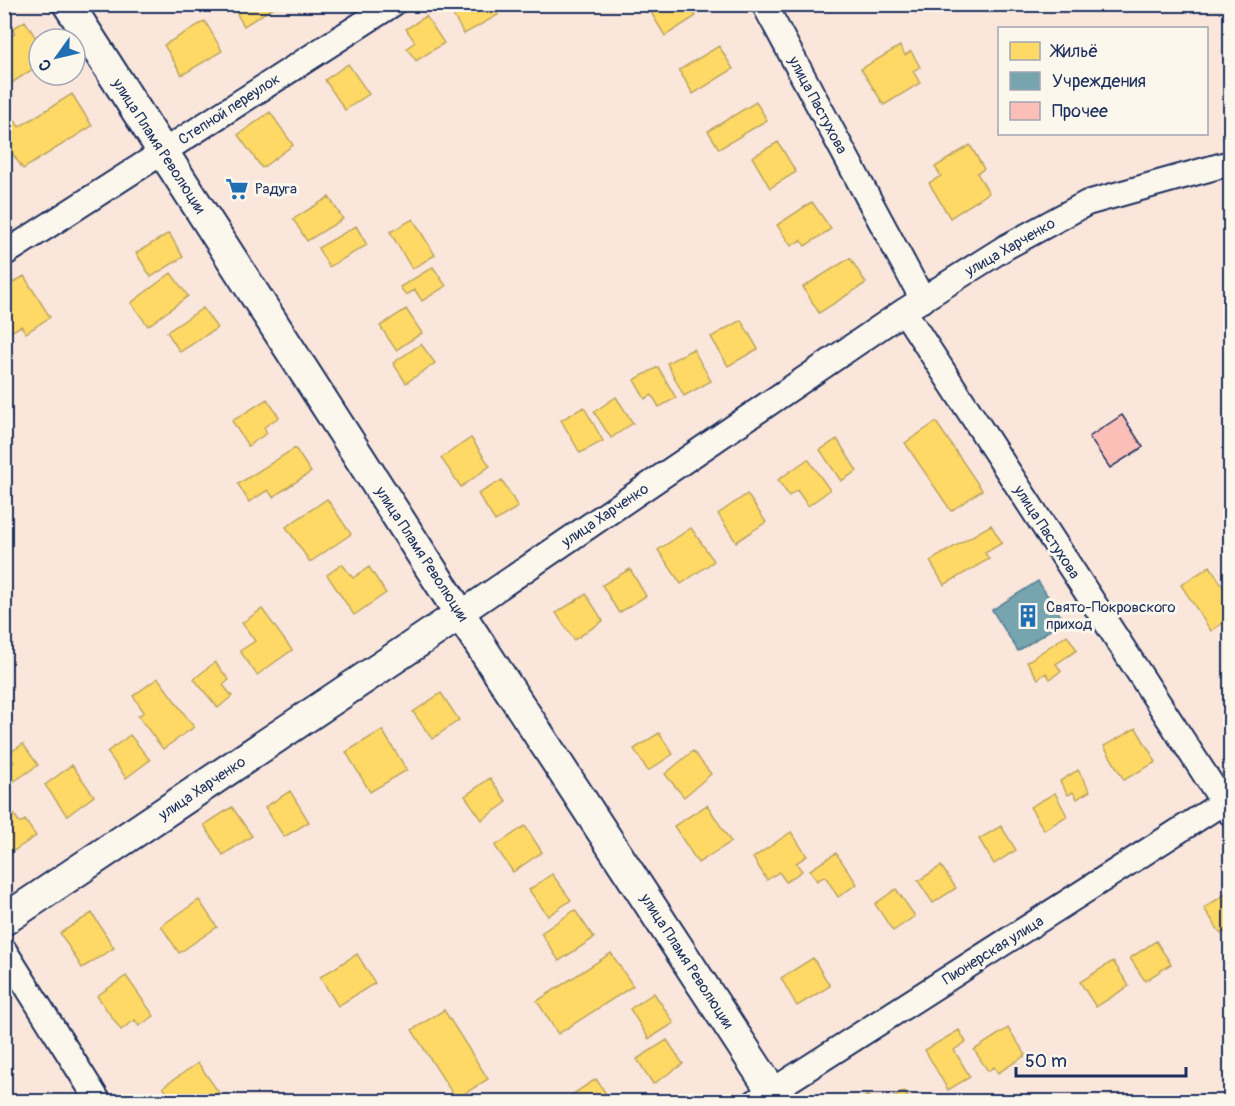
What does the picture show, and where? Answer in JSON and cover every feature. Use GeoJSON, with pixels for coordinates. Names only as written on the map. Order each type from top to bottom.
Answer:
{"type":"FeatureCollection","features":[{"type":"Feature","properties":{"kind":"street","name":"улица Пламя Революции"},"geometry":{"type":"LineString","coordinates":[[68,4],[769,1098]]}},
{"type":"Feature","properties":{"kind":"street","name":"Степной переулок"},"geometry":{"type":"LineString","coordinates":[[8,243],[163,152],[393,4]]}},
{"type":"Feature","properties":{"kind":"street","name":"улица Пастухова"},"geometry":{"type":"LineString","coordinates":[[764,4],[914,305],[1228,805]]}},
{"type":"Feature","properties":{"kind":"street","name":"улица Харченко"},"geometry":{"type":"LineString","coordinates":[[4,920],[460,614],[914,305],[1006,247],[1088,203],[1230,163]]}},
{"type":"Feature","properties":{"kind":"street","name":"Пионерская улица"},"geometry":{"type":"LineString","coordinates":[[769,1098],[1228,805]]}},
{"type":"Feature","properties":{"kind":"street"},"geometry":{"type":"LineString","coordinates":[[4,950],[99,1101]]}},
{"type":"Feature","properties":{"kind":"building: Жильё"},"geometry":{"type":"Polygon","coordinates":[[[231,4],[275,4],[276,6],[244,26],[231,4]]]}},
{"type":"Feature","properties":{"kind":"building: Жильё"},"geometry":{"type":"Polygon","coordinates":[[[463,4],[492,4],[498,15],[464,34],[452,13],[463,4]]]}},
{"type":"Feature","properties":{"kind":"building: Жильё"},"geometry":{"type":"Polygon","coordinates":[[[646,4],[689,4],[696,16],[665,36],[646,4]]]}},
{"type":"Feature","properties":{"kind":"building: Жильё"},"geometry":{"type":"Polygon","coordinates":[[[426,16],[444,43],[416,61],[407,48],[415,42],[406,29],[426,16]]]}},
{"type":"Feature","properties":{"kind":"building: Жильё"},"geometry":{"type":"Polygon","coordinates":[[[25,21],[29,27],[27,27],[27,73],[4,88],[4,40],[15,34],[12,29],[25,21]]]}},
{"type":"Feature","properties":{"kind":"building: Жильё"},"geometry":{"type":"Polygon","coordinates":[[[205,21],[222,51],[182,75],[164,45],[205,21]]]}},
{"type":"Feature","properties":{"kind":"building: Жильё"},"geometry":{"type":"Polygon","coordinates":[[[719,46],[733,69],[693,94],[679,70],[719,46]]]}},
{"type":"Feature","properties":{"kind":"building: Жильё"},"geometry":{"type":"Polygon","coordinates":[[[900,46],[905,55],[911,51],[920,67],[913,71],[920,83],[884,105],[861,69],[900,46]]]}},
{"type":"Feature","properties":{"kind":"building: Жильё"},"geometry":{"type":"Polygon","coordinates":[[[348,64],[369,94],[345,110],[325,80],[348,64]]]}},
{"type":"Feature","properties":{"kind":"building: Жильё"},"geometry":{"type":"Polygon","coordinates":[[[72,94],[92,126],[23,169],[4,141],[4,121],[12,116],[19,127],[72,94]]]}},
{"type":"Feature","properties":{"kind":"building: Жильё"},"geometry":{"type":"Polygon","coordinates":[[[756,102],[767,120],[719,149],[708,131],[756,102]]]}},
{"type":"Feature","properties":{"kind":"building: Жильё"},"geometry":{"type":"Polygon","coordinates":[[[270,112],[293,145],[262,168],[238,135],[270,112]]]}},
{"type":"Feature","properties":{"kind":"building: Жильё"},"geometry":{"type":"Polygon","coordinates":[[[778,142],[796,172],[770,188],[752,157],[778,142]]]}},
{"type":"Feature","properties":{"kind":"building: Жильё"},"geometry":{"type":"Polygon","coordinates":[[[970,145],[984,169],[977,173],[989,193],[950,218],[929,183],[941,176],[935,167],[970,145]]]}},
{"type":"Feature","properties":{"kind":"building: Жильё"},"geometry":{"type":"Polygon","coordinates":[[[329,197],[343,219],[307,241],[293,219],[329,197]]]}},
{"type":"Feature","properties":{"kind":"building: Жильё"},"geometry":{"type":"Polygon","coordinates":[[[812,202],[831,229],[805,246],[801,240],[791,246],[777,225],[812,202]]]}},
{"type":"Feature","properties":{"kind":"building: Жильё"},"geometry":{"type":"Polygon","coordinates":[[[413,219],[435,255],[412,269],[390,232],[413,219]]]}},
{"type":"Feature","properties":{"kind":"building: Жильё"},"geometry":{"type":"Polygon","coordinates":[[[356,226],[367,245],[329,267],[318,248],[356,226]]]}},
{"type":"Feature","properties":{"kind":"building: Жильё"},"geometry":{"type":"Polygon","coordinates":[[[169,233],[183,257],[151,277],[136,253],[169,233]]]}},
{"type":"Feature","properties":{"kind":"building: Жильё"},"geometry":{"type":"Polygon","coordinates":[[[850,258],[866,283],[819,313],[803,287],[850,258]]]}},
{"type":"Feature","properties":{"kind":"building: Жильё"},"geometry":{"type":"Polygon","coordinates":[[[433,267],[446,286],[422,301],[415,290],[406,295],[400,287],[433,267]]]}},
{"type":"Feature","properties":{"kind":"building: Жильё"},"geometry":{"type":"Polygon","coordinates":[[[171,273],[188,296],[148,326],[131,303],[171,273]]]}},
{"type":"Feature","properties":{"kind":"building: Жильё"},"geometry":{"type":"Polygon","coordinates":[[[24,276],[50,317],[26,333],[21,326],[9,333],[4,325],[4,288],[24,276]]]}},
{"type":"Feature","properties":{"kind":"building: Жильё"},"geometry":{"type":"Polygon","coordinates":[[[203,308],[217,328],[180,352],[167,332],[203,308]]]}},
{"type":"Feature","properties":{"kind":"building: Жильё"},"geometry":{"type":"Polygon","coordinates":[[[406,309],[422,333],[396,350],[380,326],[406,309]]]}},
{"type":"Feature","properties":{"kind":"building: Жильё"},"geometry":{"type":"Polygon","coordinates":[[[741,320],[758,349],[728,366],[711,337],[741,320]]]}},
{"type":"Feature","properties":{"kind":"building: Жильё"},"geometry":{"type":"Polygon","coordinates":[[[421,344],[435,363],[406,383],[393,363],[421,344]]]}},
{"type":"Feature","properties":{"kind":"building: Жильё"},"geometry":{"type":"Polygon","coordinates":[[[693,349],[711,381],[684,396],[667,363],[693,349]]]}},
{"type":"Feature","properties":{"kind":"building: Жильё"},"geometry":{"type":"Polygon","coordinates":[[[658,367],[676,398],[659,407],[652,395],[645,399],[634,380],[658,367]]]}},
{"type":"Feature","properties":{"kind":"building: Жильё"},"geometry":{"type":"Polygon","coordinates":[[[616,397],[633,423],[611,438],[594,412],[616,397]]]}},
{"type":"Feature","properties":{"kind":"building: Жильё"},"geometry":{"type":"Polygon","coordinates":[[[267,399],[279,417],[264,427],[267,433],[248,446],[232,421],[267,399]]]}},
{"type":"Feature","properties":{"kind":"building: Жильё"},"geometry":{"type":"Polygon","coordinates":[[[584,407],[603,441],[580,453],[561,420],[584,407]]]}},
{"type":"Feature","properties":{"kind":"building: Жильё"},"geometry":{"type":"Polygon","coordinates":[[[936,422],[982,490],[951,511],[905,443],[936,422]]]}},
{"type":"Feature","properties":{"kind":"building: Жильё"},"geometry":{"type":"Polygon","coordinates":[[[471,438],[490,466],[461,487],[441,458],[471,438]]]}},
{"type":"Feature","properties":{"kind":"building: Жильё"},"geometry":{"type":"Polygon","coordinates":[[[837,439],[857,471],[841,481],[820,450],[837,439]]]}},
{"type":"Feature","properties":{"kind":"building: Жильё"},"geometry":{"type":"Polygon","coordinates":[[[295,448],[311,472],[273,497],[268,490],[249,502],[238,484],[295,448]]]}},
{"type":"Feature","properties":{"kind":"building: Жильё"},"geometry":{"type":"Polygon","coordinates":[[[808,459],[830,490],[808,506],[797,490],[789,496],[778,480],[808,459]]]}},
{"type":"Feature","properties":{"kind":"building: Жильё"},"geometry":{"type":"Polygon","coordinates":[[[502,480],[518,507],[495,521],[478,494],[502,480]]]}},
{"type":"Feature","properties":{"kind":"building: Жильё"},"geometry":{"type":"Polygon","coordinates":[[[747,494],[766,522],[736,542],[718,514],[747,494]]]}},
{"type":"Feature","properties":{"kind":"building: Жильё"},"geometry":{"type":"Polygon","coordinates":[[[327,499],[351,534],[310,562],[286,527],[327,499]]]}},
{"type":"Feature","properties":{"kind":"building: Жильё"},"geometry":{"type":"Polygon","coordinates":[[[991,525],[1002,543],[985,553],[989,559],[944,585],[930,561],[991,525]]]}},
{"type":"Feature","properties":{"kind":"building: Жильё"},"geometry":{"type":"Polygon","coordinates":[[[691,528],[714,561],[681,584],[658,550],[691,528]]]}},
{"type":"Feature","properties":{"kind":"building: Жильё"},"geometry":{"type":"Polygon","coordinates":[[[342,564],[353,578],[369,567],[386,593],[354,615],[327,575],[342,564]]]}},
{"type":"Feature","properties":{"kind":"building: Жильё"},"geometry":{"type":"Polygon","coordinates":[[[1210,566],[1230,598],[1230,618],[1211,631],[1181,585],[1210,566]]]}},
{"type":"Feature","properties":{"kind":"building: Жильё"},"geometry":{"type":"Polygon","coordinates":[[[630,569],[646,596],[619,613],[602,585],[630,569]]]}},
{"type":"Feature","properties":{"kind":"building: Жильё"},"geometry":{"type":"Polygon","coordinates":[[[586,594],[603,621],[574,640],[556,613],[586,594]]]}},
{"type":"Feature","properties":{"kind":"building: Жильё"},"geometry":{"type":"Polygon","coordinates":[[[262,609],[292,650],[257,675],[240,651],[255,641],[242,623],[262,609]]]}},
{"type":"Feature","properties":{"kind":"building: Жильё"},"geometry":{"type":"Polygon","coordinates":[[[1067,635],[1077,650],[1056,664],[1061,671],[1050,679],[1046,673],[1038,679],[1027,662],[1067,635]]]}},
{"type":"Feature","properties":{"kind":"building: Жильё"},"geometry":{"type":"Polygon","coordinates":[[[215,662],[229,680],[223,685],[232,696],[218,708],[194,679],[215,662]]]}},
{"type":"Feature","properties":{"kind":"building: Жильё"},"geometry":{"type":"Polygon","coordinates":[[[158,678],[194,727],[163,749],[138,716],[144,712],[133,696],[158,678]]]}},
{"type":"Feature","properties":{"kind":"building: Жильё"},"geometry":{"type":"Polygon","coordinates":[[[441,693],[459,720],[432,739],[413,712],[441,693]]]}},
{"type":"Feature","properties":{"kind":"building: Жильё"},"geometry":{"type":"Polygon","coordinates":[[[1136,728],[1156,762],[1124,780],[1104,746],[1136,728]]]}},
{"type":"Feature","properties":{"kind":"building: Жильё"},"geometry":{"type":"Polygon","coordinates":[[[382,730],[407,770],[370,792],[346,752],[382,730]]]}},
{"type":"Feature","properties":{"kind":"building: Жильё"},"geometry":{"type":"Polygon","coordinates":[[[659,733],[673,754],[648,771],[634,749],[659,733]]]}},
{"type":"Feature","properties":{"kind":"building: Жильё"},"geometry":{"type":"Polygon","coordinates":[[[130,735],[150,760],[126,778],[107,752],[130,735]]]}},
{"type":"Feature","properties":{"kind":"building: Жильё"},"geometry":{"type":"Polygon","coordinates":[[[23,744],[38,765],[13,782],[4,768],[14,762],[8,754],[23,744]]]}},
{"type":"Feature","properties":{"kind":"building: Жильё"},"geometry":{"type":"Polygon","coordinates":[[[693,751],[711,774],[684,797],[665,774],[693,751]]]}},
{"type":"Feature","properties":{"kind":"building: Жильё"},"geometry":{"type":"Polygon","coordinates":[[[72,765],[94,796],[67,816],[45,785],[72,765]]]}},
{"type":"Feature","properties":{"kind":"building: Жильё"},"geometry":{"type":"Polygon","coordinates":[[[1078,770],[1090,791],[1077,799],[1073,792],[1068,795],[1060,781],[1078,770]]]}},
{"type":"Feature","properties":{"kind":"building: Жильё"},"geometry":{"type":"Polygon","coordinates":[[[490,778],[507,802],[482,820],[465,796],[490,778]]]}},
{"type":"Feature","properties":{"kind":"building: Жильё"},"geometry":{"type":"Polygon","coordinates":[[[290,791],[309,822],[284,837],[265,807],[290,791]]]}},
{"type":"Feature","properties":{"kind":"building: Жильё"},"geometry":{"type":"Polygon","coordinates":[[[1055,793],[1067,816],[1044,830],[1030,807],[1055,793]]]}},
{"type":"Feature","properties":{"kind":"building: Жильё"},"geometry":{"type":"Polygon","coordinates":[[[707,805],[731,842],[698,863],[674,826],[707,805]]]}},
{"type":"Feature","properties":{"kind":"building: Жильё"},"geometry":{"type":"Polygon","coordinates":[[[232,807],[252,836],[223,855],[204,825],[232,807]]]}},
{"type":"Feature","properties":{"kind":"building: Жильё"},"geometry":{"type":"Polygon","coordinates":[[[13,813],[20,823],[25,820],[36,836],[12,852],[4,841],[4,818],[13,813]]]}},
{"type":"Feature","properties":{"kind":"building: Жильё"},"geometry":{"type":"Polygon","coordinates":[[[525,826],[542,852],[513,872],[495,846],[525,826]]]}},
{"type":"Feature","properties":{"kind":"building: Жильё"},"geometry":{"type":"Polygon","coordinates":[[[1001,826],[1016,850],[994,864],[979,839],[1001,826]]]}},
{"type":"Feature","properties":{"kind":"building: Жильё"},"geometry":{"type":"Polygon","coordinates":[[[791,832],[807,856],[796,863],[802,871],[786,882],[779,872],[767,880],[753,858],[791,832]]]}},
{"type":"Feature","properties":{"kind":"building: Жильё"},"geometry":{"type":"Polygon","coordinates":[[[836,853],[857,884],[838,897],[825,876],[817,881],[810,870],[836,853]]]}},
{"type":"Feature","properties":{"kind":"building: Жильё"},"geometry":{"type":"Polygon","coordinates":[[[941,866],[956,888],[933,903],[918,881],[941,866]]]}},
{"type":"Feature","properties":{"kind":"building: Жильё"},"geometry":{"type":"Polygon","coordinates":[[[552,874],[571,900],[548,916],[529,890],[552,874]]]}},
{"type":"Feature","properties":{"kind":"building: Жильё"},"geometry":{"type":"Polygon","coordinates":[[[896,889],[915,916],[893,931],[875,904],[896,889]]]}},
{"type":"Feature","properties":{"kind":"building: Жильё"},"geometry":{"type":"Polygon","coordinates":[[[1230,891],[1230,928],[1221,934],[1204,908],[1230,891]]]}},
{"type":"Feature","properties":{"kind":"building: Жильё"},"geometry":{"type":"Polygon","coordinates":[[[199,900],[217,927],[179,953],[161,926],[199,900]]]}},
{"type":"Feature","properties":{"kind":"building: Жильё"},"geometry":{"type":"Polygon","coordinates":[[[575,910],[594,938],[559,961],[541,933],[575,910]]]}},
{"type":"Feature","properties":{"kind":"building: Жильё"},"geometry":{"type":"Polygon","coordinates":[[[92,913],[114,948],[82,968],[60,933],[92,913]]]}},
{"type":"Feature","properties":{"kind":"building: Жильё"},"geometry":{"type":"Polygon","coordinates":[[[1156,941],[1171,964],[1145,981],[1130,958],[1156,941]]]}},
{"type":"Feature","properties":{"kind":"building: Жильё"},"geometry":{"type":"Polygon","coordinates":[[[611,953],[633,986],[558,1034],[537,1001],[611,953]]]}},
{"type":"Feature","properties":{"kind":"building: Жильё"},"geometry":{"type":"Polygon","coordinates":[[[357,954],[375,983],[338,1006],[320,977],[357,954]]]}},
{"type":"Feature","properties":{"kind":"building: Жильё"},"geometry":{"type":"Polygon","coordinates":[[[813,958],[830,986],[797,1006],[781,978],[813,958]]]}},
{"type":"Feature","properties":{"kind":"building: Жильё"},"geometry":{"type":"Polygon","coordinates":[[[1113,961],[1129,986],[1096,1007],[1080,982],[1113,961]]]}},
{"type":"Feature","properties":{"kind":"building: Жильё"},"geometry":{"type":"Polygon","coordinates":[[[126,976],[154,1016],[139,1026],[135,1020],[121,1030],[97,996],[126,976]]]}},
{"type":"Feature","properties":{"kind":"building: Жильё"},"geometry":{"type":"Polygon","coordinates":[[[654,993],[674,1023],[649,1039],[630,1009],[654,993]]]}},
{"type":"Feature","properties":{"kind":"building: Жильё"},"geometry":{"type":"Polygon","coordinates":[[[444,1010],[488,1079],[456,1099],[412,1030],[444,1010]]]}},
{"type":"Feature","properties":{"kind":"building: Жильё"},"geometry":{"type":"Polygon","coordinates":[[[1008,1028],[1026,1055],[998,1073],[994,1067],[988,1071],[974,1050],[1008,1028]]]}},
{"type":"Feature","properties":{"kind":"building: Жильё"},"geometry":{"type":"Polygon","coordinates":[[[959,1030],[966,1042],[954,1050],[970,1077],[948,1090],[925,1050],[959,1030]]]}},
{"type":"Feature","properties":{"kind":"building: Жильё"},"geometry":{"type":"Polygon","coordinates":[[[667,1040],[683,1064],[653,1084],[637,1059],[667,1040]]]}},
{"type":"Feature","properties":{"kind":"building: Жильё"},"geometry":{"type":"Polygon","coordinates":[[[198,1063],[222,1097],[215,1102],[174,1102],[163,1087],[198,1063]]]}},
{"type":"Feature","properties":{"kind":"building: Жильё"},"geometry":{"type":"Polygon","coordinates":[[[596,1079],[609,1098],[604,1102],[574,1102],[570,1096],[596,1079]]]}},
{"type":"Feature","properties":{"kind":"building: Жильё"},"geometry":{"type":"Polygon","coordinates":[[[904,1091],[911,1102],[888,1102],[904,1091]]]}},
{"type":"Feature","properties":{"kind":"building: Жильё"},"geometry":{"type":"Polygon","coordinates":[[[868,1095],[872,1102],[857,1102],[868,1095]]]}},
{"type":"Feature","properties":{"kind":"building: Учреждения","name":"Свято-Покровского приход"},"geometry":{"type":"Polygon","coordinates":[[[1038,581],[1064,621],[1018,651],[992,610],[1038,581]]]}},
{"type":"Feature","properties":{"kind":"building: Прочее"},"geometry":{"type":"Polygon","coordinates":[[[1122,415],[1143,447],[1110,468],[1089,437],[1122,415]]]}},
{"type":"Feature","properties":{"kind":"place","name":"Радуга"},"geometry":{"type":"Point","coordinates":[237,189]}},
{"type":"Feature","properties":{"kind":"place","name":"Свято-Покровского приход"},"geometry":{"type":"Point","coordinates":[1028,616]}}]}
